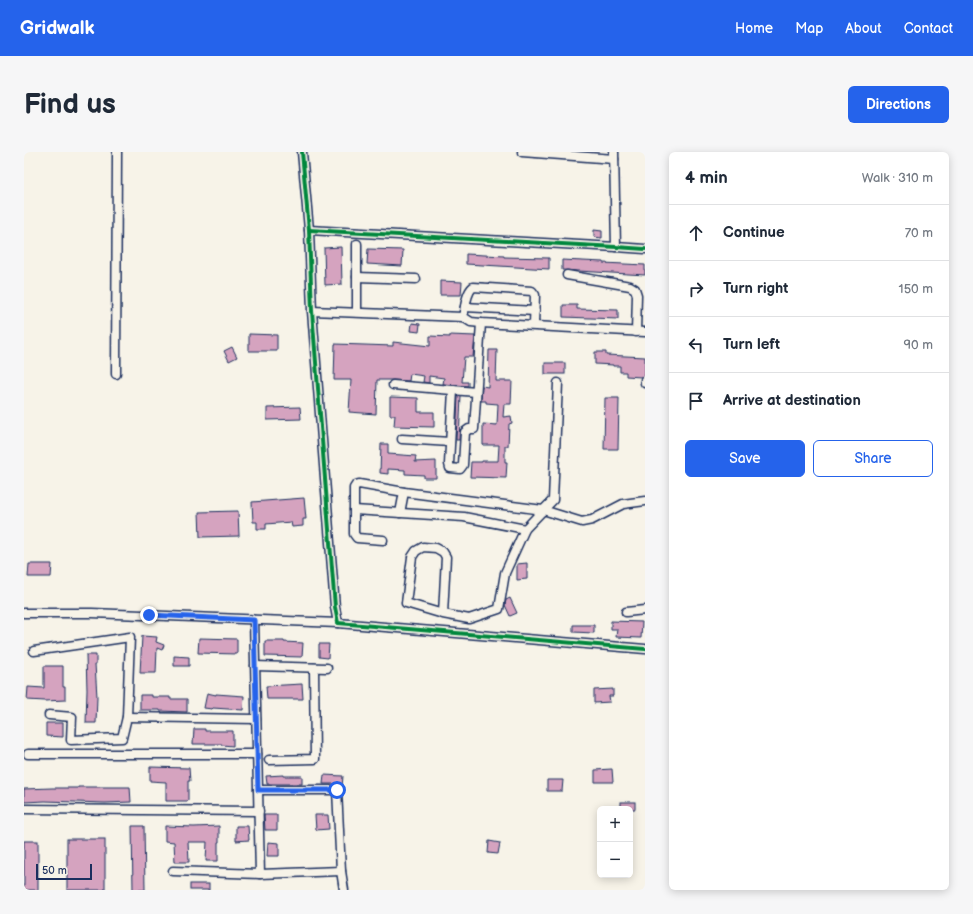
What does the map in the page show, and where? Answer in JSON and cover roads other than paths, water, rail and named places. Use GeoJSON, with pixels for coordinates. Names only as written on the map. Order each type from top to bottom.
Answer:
{"type":"FeatureCollection","features":[{"type":"Feature","properties":{"kind":"street"},"geometry":{"type":"LineString","coordinates":[[116,374],[117,152]]}},
{"type":"Feature","properties":{"kind":"street"},"geometry":{"type":"LineString","coordinates":[[302,152],[309,230],[312,311],[334,607],[338,623]]}},
{"type":"Feature","properties":{"kind":"street"},"geometry":{"type":"LineString","coordinates":[[522,152],[614,156],[616,247]]}},
{"type":"Feature","properties":{"kind":"street"},"geometry":{"type":"LineString","coordinates":[[309,230],[645,249]]}},
{"type":"Feature","properties":{"kind":"street"},"geometry":{"type":"LineString","coordinates":[[357,244],[357,312]]}},
{"type":"Feature","properties":{"kind":"street"},"geometry":{"type":"LineString","coordinates":[[567,275],[630,286],[635,289],[637,295],[636,332]]}},
{"type":"Feature","properties":{"kind":"street"},"geometry":{"type":"LineString","coordinates":[[357,277],[416,279]]}},
{"type":"Feature","properties":{"kind":"street"},"geometry":{"type":"LineString","coordinates":[[463,317],[470,290],[473,287],[532,291],[535,295],[534,325]]}},
{"type":"Feature","properties":{"kind":"street"},"geometry":{"type":"LineString","coordinates":[[465,307],[535,311]]}},
{"type":"Feature","properties":{"kind":"street"},"geometry":{"type":"LineString","coordinates":[[312,311],[463,317],[471,322],[481,323],[645,332]]}},
{"type":"Feature","properties":{"kind":"street"},"geometry":{"type":"LineString","coordinates":[[453,390],[449,464],[450,468],[460,469],[463,465],[465,432],[470,429],[474,429],[481,323]]}},
{"type":"Feature","properties":{"kind":"street"},"geometry":{"type":"LineString","coordinates":[[443,614],[446,558],[443,552],[436,548],[423,547],[416,551],[412,557],[406,603],[443,614],[469,619],[499,609],[505,573],[525,529],[552,500],[558,383]]}},
{"type":"Feature","properties":{"kind":"street"},"geometry":{"type":"LineString","coordinates":[[393,385],[476,392]]}},
{"type":"Feature","properties":{"kind":"street"},"geometry":{"type":"LineString","coordinates":[[402,439],[450,442]]}},
{"type":"Feature","properties":{"kind":"street"},"geometry":{"type":"LineString","coordinates":[[383,540],[357,538],[354,534],[354,488],[356,485],[359,484],[404,492],[543,510],[582,522],[592,520],[624,504],[645,501]]}},
{"type":"Feature","properties":{"kind":"street"},"geometry":{"type":"LineString","coordinates":[[400,513],[404,492]]}},
{"type":"Feature","properties":{"kind":"street"},"geometry":{"type":"LineString","coordinates":[[354,510],[464,517],[525,529]]}},
{"type":"Feature","properties":{"kind":"street"},"geometry":{"type":"LineString","coordinates":[[626,612],[645,610]]}},
{"type":"Feature","properties":{"kind":"street"},"geometry":{"type":"LineString","coordinates":[[24,613],[99,614],[338,623],[645,650]]}},
{"type":"Feature","properties":{"kind":"street"},"geometry":{"type":"LineString","coordinates":[[254,620],[260,874]]}},
{"type":"Feature","properties":{"kind":"street"},"geometry":{"type":"LineString","coordinates":[[34,651],[130,637],[127,717],[122,738],[71,740],[72,717],[49,714]]}},
{"type":"Feature","properties":{"kind":"street"},"geometry":{"type":"LineString","coordinates":[[255,666],[327,668]]}},
{"type":"Feature","properties":{"kind":"street"},"geometry":{"type":"LineString","coordinates":[[269,760],[315,759],[314,668]]}},
{"type":"Feature","properties":{"kind":"street"},"geometry":{"type":"LineString","coordinates":[[127,717],[256,719]]}},
{"type":"Feature","properties":{"kind":"street"},"geometry":{"type":"LineString","coordinates":[[28,754],[257,754]]}},
{"type":"Feature","properties":{"kind":"street"},"geometry":{"type":"LineString","coordinates":[[258,790],[337,790],[341,871],[344,890]]}},
{"type":"Feature","properties":{"kind":"street"},"geometry":{"type":"LineString","coordinates":[[24,809],[259,811]]}},
{"type":"Feature","properties":{"kind":"street"},"geometry":{"type":"LineString","coordinates":[[173,871],[260,874],[341,871]]}}]}
